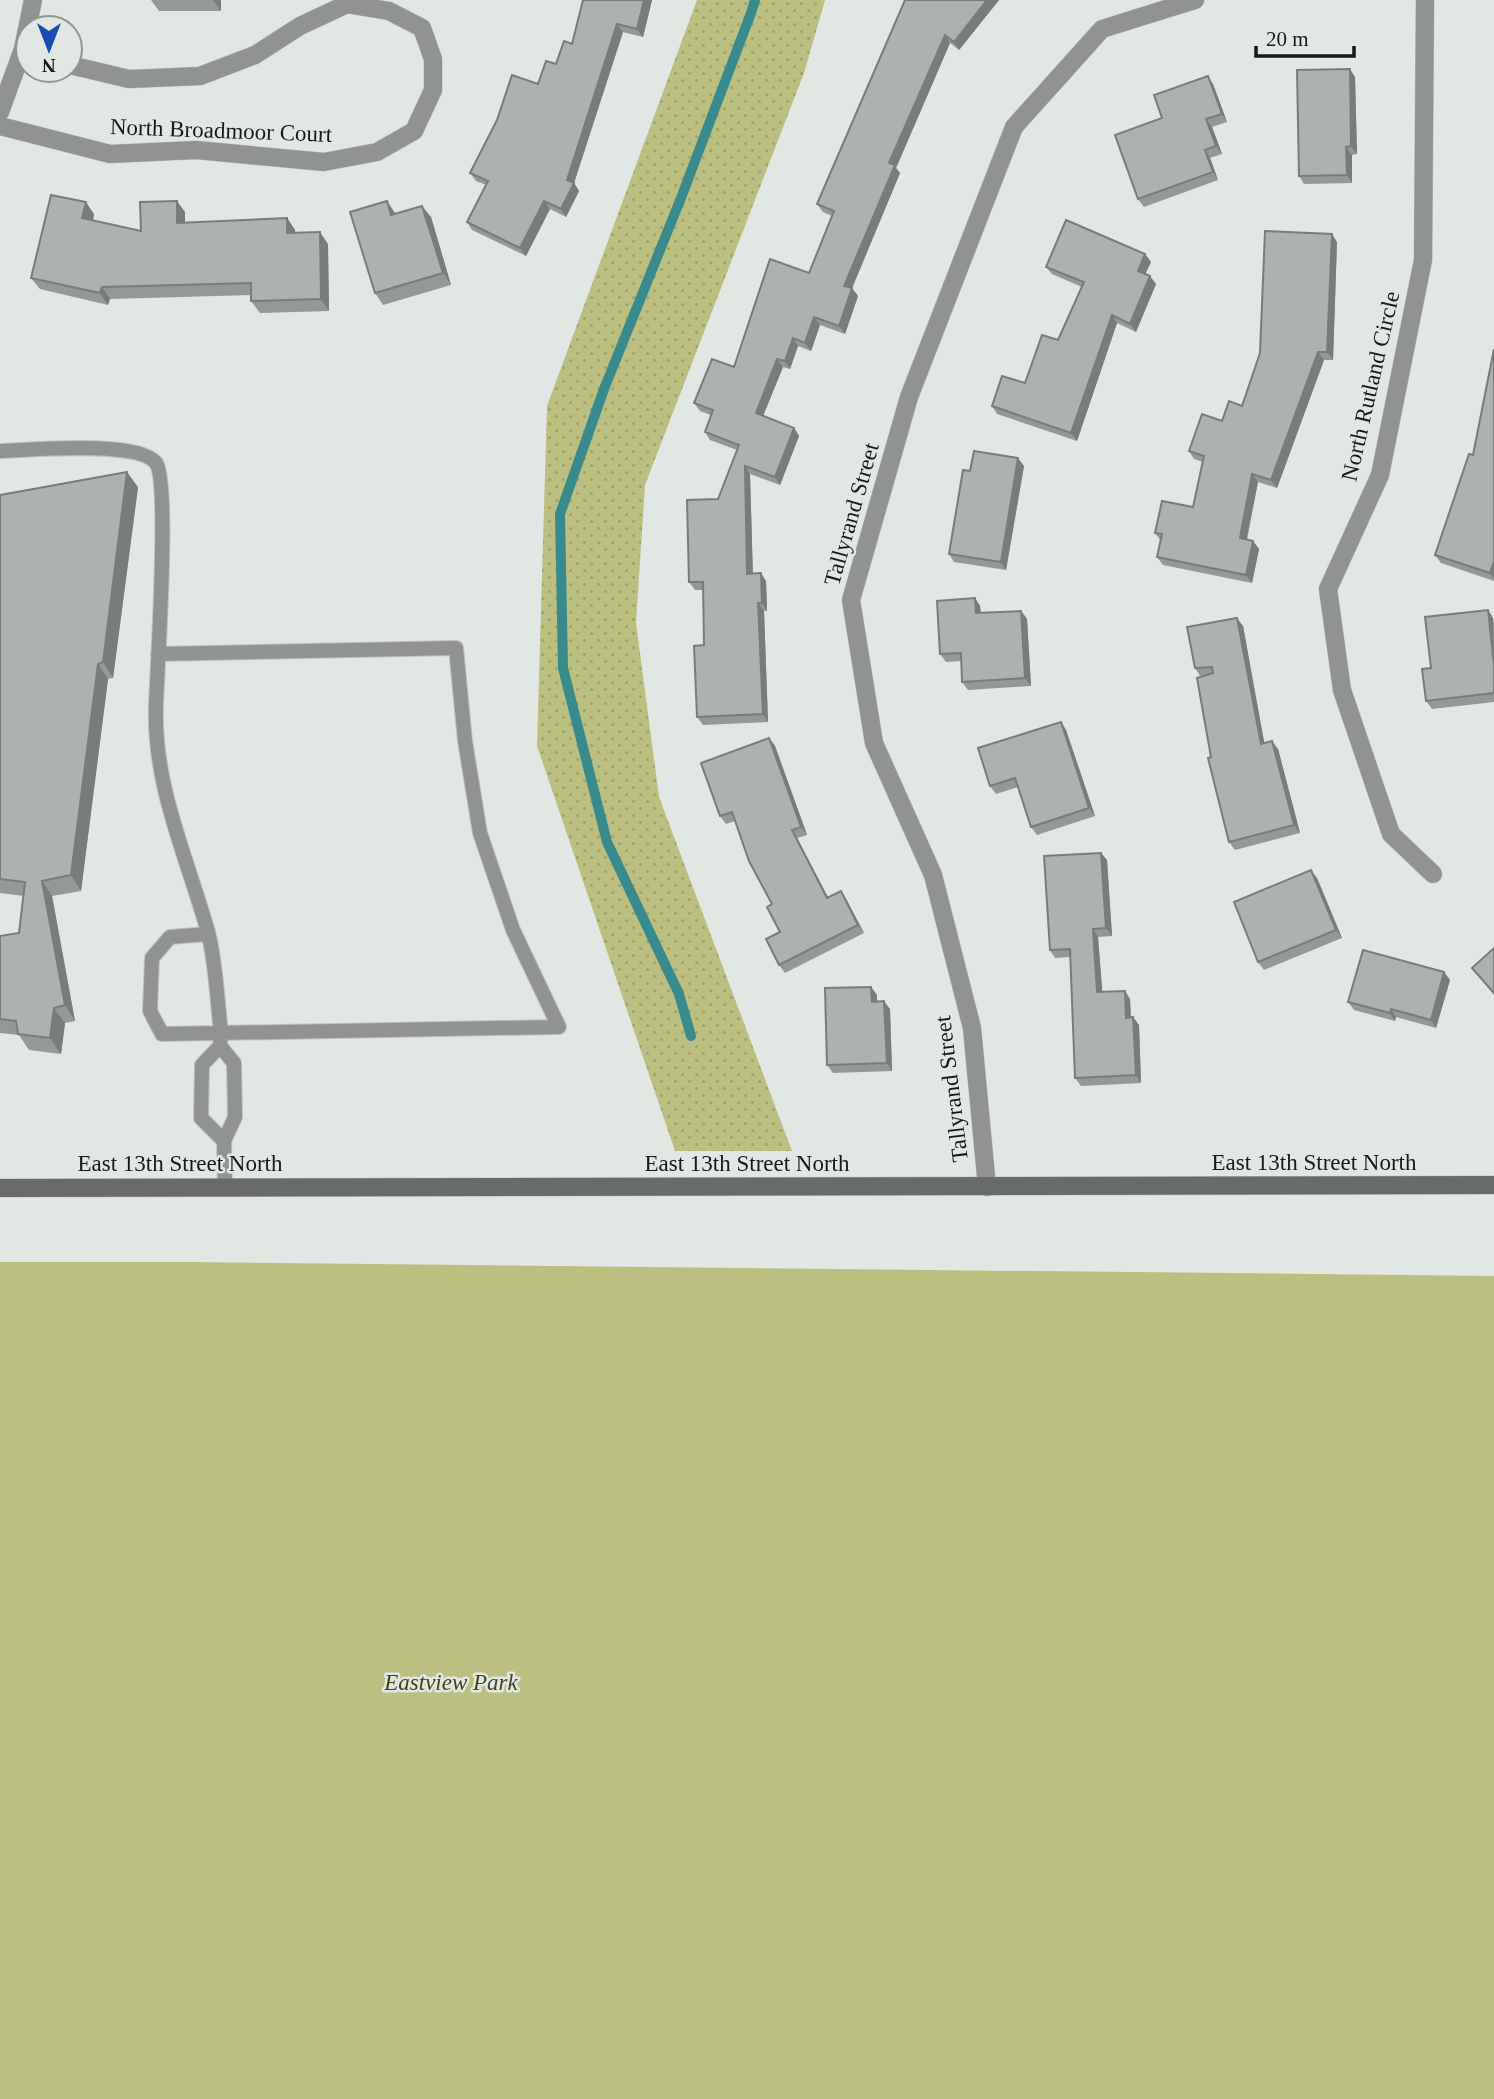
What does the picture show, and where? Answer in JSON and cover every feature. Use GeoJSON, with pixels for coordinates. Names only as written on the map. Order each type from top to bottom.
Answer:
{"type":"FeatureCollection","features":[{"type":"Feature","properties":{"kind":"main road","name":"East 13th Street North"},"geometry":{"type":"LineString","coordinates":[[0,1188],[1494,1185]]}},
{"type":"Feature","properties":{"kind":"street","name":"Tallyrand Street"},"geometry":{"type":"LineString","coordinates":[[987,1187],[972,1028],[933,875],[874,743],[851,600],[909,397],[1014,127],[1101,29],[1195,0]]}},
{"type":"Feature","properties":{"kind":"street","name":"North Rutland Circle"},"geometry":{"type":"LineString","coordinates":[[1425,0],[1423,260],[1380,475],[1328,589],[1342,690],[1391,834],[1433,874]]}},
{"type":"Feature","properties":{"kind":"street","name":"North Broadmoor Court"},"geometry":{"type":"LineString","coordinates":[[0,127],[110,154],[196,150],[324,162],[377,152],[414,131],[433,90],[433,59],[422,28],[389,11],[347,4],[300,26],[254,55],[200,76],[128,79],[84,68]]}},
{"type":"Feature","properties":{"kind":"street"},"geometry":{"type":"LineString","coordinates":[[0,112],[7,69]]}},
{"type":"Feature","properties":{"kind":"lane"},"geometry":{"type":"LineString","coordinates":[[0,452],[109,448],[142,454],[156,463],[162,482],[156,731],[162,780],[208,934],[220,1039],[234,1063],[235,1117],[223,1141],[225,1188]]}},
{"type":"Feature","properties":{"kind":"lane"},"geometry":{"type":"LineString","coordinates":[[158,654],[456,648],[465,741],[480,833],[513,930],[559,1027],[220,1039],[162,1034],[150,1011],[152,958],[170,937],[208,934]]}},
{"type":"Feature","properties":{"kind":"lane"},"geometry":{"type":"LineString","coordinates":[[220,1039],[202,1065],[201,1118],[223,1141]]}},
{"type":"Feature","properties":{"kind":"green space"},"geometry":{"type":"Polygon","coordinates":[[[697,0],[825,0],[804,73],[645,485],[636,623],[659,797],[792,1151],[675,1151],[537,746],[547,406],[697,0]]]}},
{"type":"Feature","properties":{"kind":"green space","name":"Eastview Park"},"geometry":{"type":"Polygon","coordinates":[[[0,1262],[1494,1276],[1494,2099],[0,2099],[0,1262]]]}},
{"type":"Feature","properties":{"kind":"building"},"geometry":{"type":"Polygon","coordinates":[[[583,0],[644,0],[637,29],[617,24],[567,180],[574,183],[561,209],[544,201],[520,248],[467,222],[488,181],[470,173],[497,120],[512,75],[538,84],[546,61],[556,64],[564,41],[572,44],[583,0]]]}},
{"type":"Feature","properties":{"kind":"building"},"geometry":{"type":"Polygon","coordinates":[[[905,0],[987,0],[954,42],[945,35],[889,163],[895,165],[844,286],[852,288],[839,326],[814,317],[805,343],[793,338],[785,361],[777,359],[756,413],[794,428],[775,477],[745,466],[747,574],[761,573],[762,603],[758,603],[763,714],[697,717],[694,646],[704,645],[703,582],[689,582],[687,500],[718,499],[739,445],[705,432],[713,410],[694,403],[712,359],[734,367],[770,259],[809,273],[834,211],[817,204],[905,0]]]}},
{"type":"Feature","properties":{"kind":"building"},"geometry":{"type":"Polygon","coordinates":[[[1350,69],[1351,146],[1346,147],[1347,175],[1299,176],[1297,70],[1350,69]]]}},
{"type":"Feature","properties":{"kind":"building"},"geometry":{"type":"Polygon","coordinates":[[[1208,76],[1222,114],[1206,119],[1216,146],[1205,150],[1213,172],[1138,199],[1115,135],[1162,118],[1154,95],[1208,76]]]}},
{"type":"Feature","properties":{"kind":"building"},"geometry":{"type":"Polygon","coordinates":[[[51,195],[86,202],[82,218],[141,231],[140,202],[177,201],[177,223],[287,218],[287,233],[320,232],[321,299],[251,301],[251,283],[102,287],[100,293],[31,278],[51,195]]]}},
{"type":"Feature","properties":{"kind":"building"},"geometry":{"type":"Polygon","coordinates":[[[387,201],[391,215],[422,206],[443,273],[375,293],[350,212],[387,201]]]}},
{"type":"Feature","properties":{"kind":"building"},"geometry":{"type":"Polygon","coordinates":[[[1066,220],[1145,254],[1138,271],[1150,276],[1130,324],[1112,315],[1071,433],[992,406],[1002,376],[1025,383],[1042,335],[1058,340],[1084,282],[1046,267],[1066,220]]]}},
{"type":"Feature","properties":{"kind":"building"},"geometry":{"type":"Polygon","coordinates":[[[1265,231],[1332,234],[1327,352],[1318,352],[1271,480],[1252,474],[1240,538],[1253,541],[1246,575],[1157,557],[1162,534],[1155,533],[1162,501],[1193,507],[1204,456],[1189,451],[1202,414],[1222,421],[1229,401],[1242,406],[1260,353],[1265,231]]]}},
{"type":"Feature","properties":{"kind":"building"},"geometry":{"type":"Polygon","coordinates":[[[1494,349],[1494,561],[1490,573],[1435,555],[1469,454],[1473,455],[1494,349]]]}},
{"type":"Feature","properties":{"kind":"building"},"geometry":{"type":"Polygon","coordinates":[[[974,451],[1018,458],[1001,562],[949,554],[963,470],[970,471],[974,451]]]}},
{"type":"Feature","properties":{"kind":"building"},"geometry":{"type":"Polygon","coordinates":[[[127,472],[103,662],[98,664],[71,875],[42,881],[65,1005],[54,1008],[50,1038],[18,1034],[16,1021],[0,1019],[0,936],[19,933],[25,882],[0,879],[0,495],[127,472]]]}},
{"type":"Feature","properties":{"kind":"building"},"geometry":{"type":"Polygon","coordinates":[[[975,598],[976,613],[1021,611],[1025,678],[962,682],[961,653],[940,654],[937,601],[975,598]]]}},
{"type":"Feature","properties":{"kind":"building"},"geometry":{"type":"Polygon","coordinates":[[[1488,610],[1494,693],[1426,701],[1422,669],[1431,668],[1425,617],[1488,610]]]}},
{"type":"Feature","properties":{"kind":"building"},"geometry":{"type":"Polygon","coordinates":[[[1237,618],[1261,744],[1272,741],[1294,825],[1229,842],[1208,758],[1211,757],[1197,678],[1213,673],[1212,667],[1195,668],[1187,627],[1237,618]]]}},
{"type":"Feature","properties":{"kind":"building"},"geometry":{"type":"Polygon","coordinates":[[[1061,722],[1089,808],[1031,827],[1015,778],[990,786],[978,748],[1061,722]]]}},
{"type":"Feature","properties":{"kind":"building"},"geometry":{"type":"Polygon","coordinates":[[[769,738],[801,827],[792,830],[827,898],[841,891],[858,925],[779,965],[766,939],[780,932],[767,907],[772,904],[749,861],[732,812],[720,816],[701,763],[769,738]]]}},
{"type":"Feature","properties":{"kind":"building"},"geometry":{"type":"Polygon","coordinates":[[[1101,853],[1106,928],[1093,929],[1097,992],[1125,991],[1126,1018],[1133,1017],[1136,1075],[1075,1078],[1070,949],[1050,950],[1044,856],[1101,853]]]}},
{"type":"Feature","properties":{"kind":"building"},"geometry":{"type":"Polygon","coordinates":[[[1311,870],[1336,930],[1258,962],[1234,902],[1311,870]]]}},
{"type":"Feature","properties":{"kind":"building"},"geometry":{"type":"Polygon","coordinates":[[[1494,948],[1494,993],[1472,968],[1494,948]]]}},
{"type":"Feature","properties":{"kind":"building"},"geometry":{"type":"Polygon","coordinates":[[[1363,950],[1444,972],[1431,1020],[1391,1009],[1390,1013],[1348,1002],[1363,950]]]}},
{"type":"Feature","properties":{"kind":"building"},"geometry":{"type":"Polygon","coordinates":[[[871,987],[872,1002],[884,1001],[887,1063],[827,1065],[825,988],[871,987]]]}},
{"type":"Feature","properties":{"kind":"waterway"},"geometry":{"type":"LineString","coordinates":[[691,1036],[679,994],[607,842],[563,668],[560,514],[604,389],[681,198],[755,0]]}}]}
